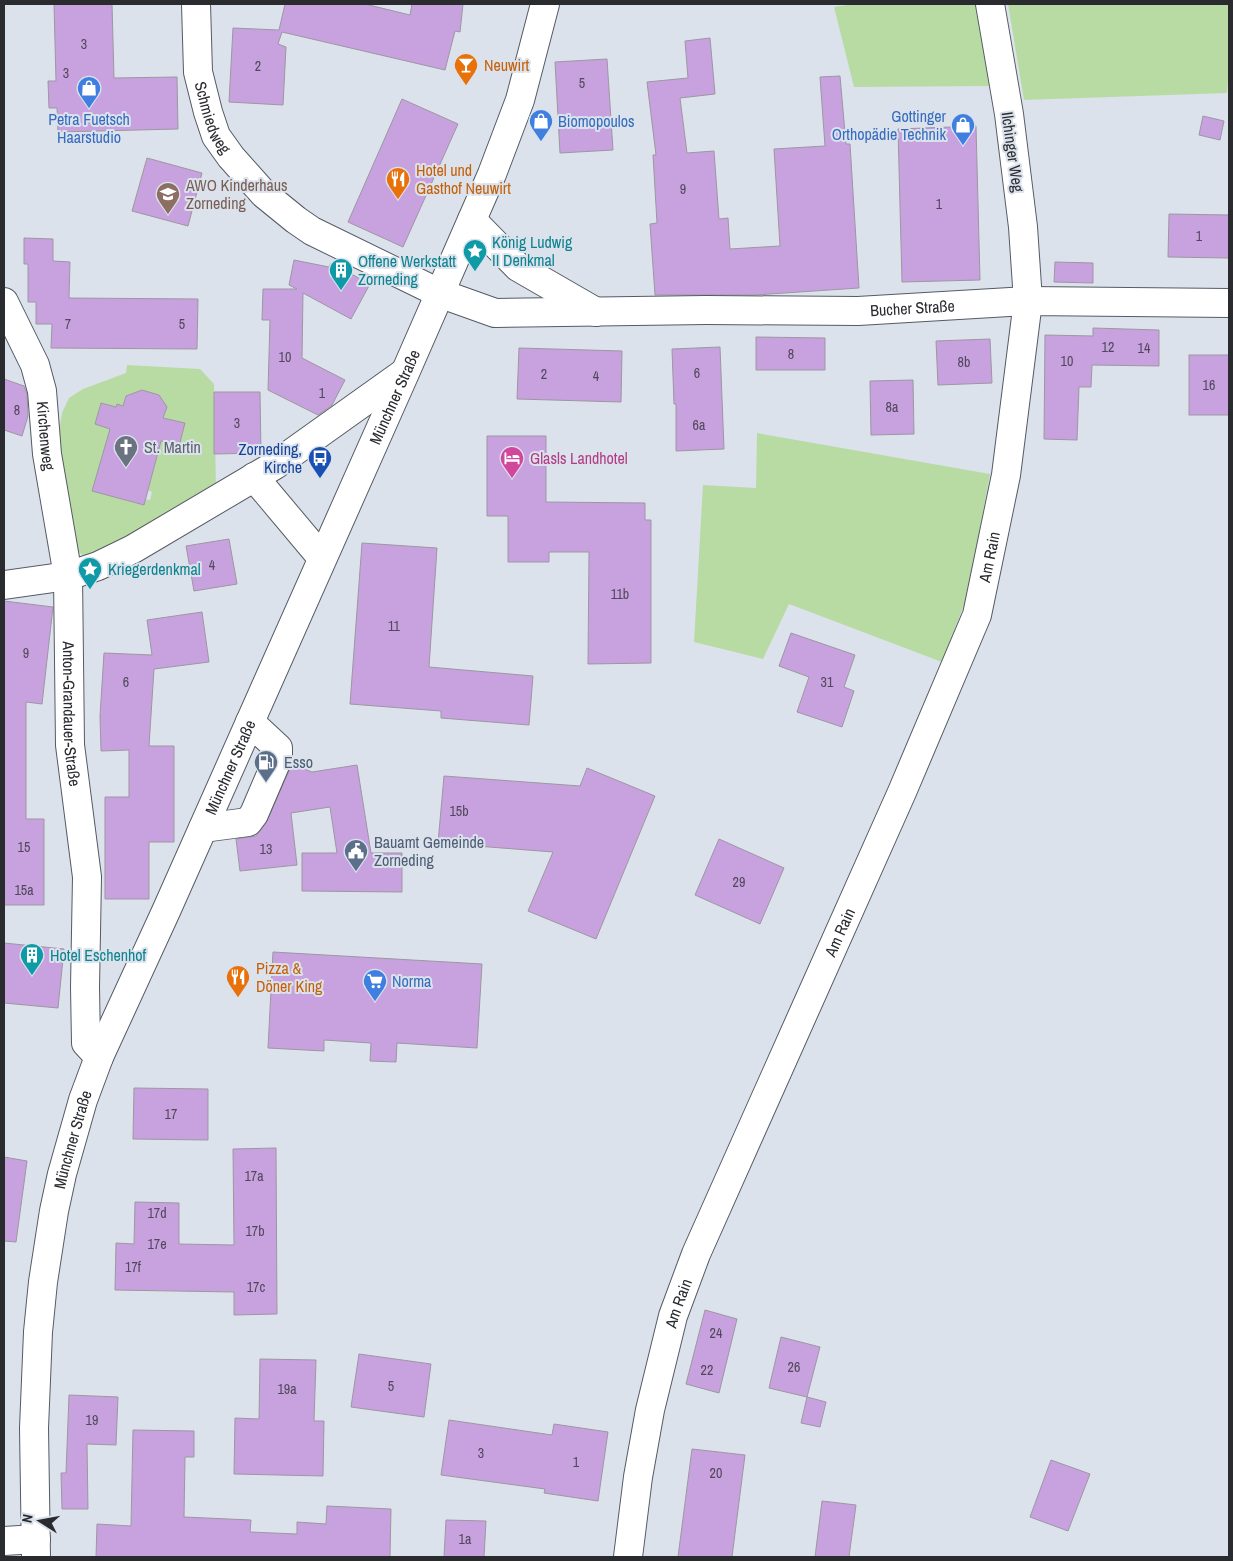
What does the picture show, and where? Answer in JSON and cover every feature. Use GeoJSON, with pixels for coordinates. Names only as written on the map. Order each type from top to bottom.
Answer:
{"type":"FeatureCollection","features":[{"type":"Feature","properties":{"kind":"street","name":"Schmiedweg"},"geometry":{"type":"LineString","coordinates":[[196,4],[198,72],[216,136],[231,157],[264,194],[312,231],[439,293]]}},
{"type":"Feature","properties":{"kind":"street","name":"Münchner Straße"},"geometry":{"type":"LineString","coordinates":[[36,1548],[34,1428],[38,1332],[43,1282],[62,1174],[83,1100],[99,1057],[167,909],[472,220],[520,100],[545,4]]}},
{"type":"Feature","properties":{"kind":"street","name":"Ilchinger Weg"},"geometry":{"type":"LineString","coordinates":[[990,4],[1009,114],[1022,218],[1028,301]]}},
{"type":"Feature","properties":{"kind":"street"},"geometry":{"type":"LineString","coordinates":[[472,220],[518,267],[596,312]]}},
{"type":"Feature","properties":{"kind":"street","name":"Bucher Straße"},"geometry":{"type":"LineString","coordinates":[[439,293],[495,314],[706,310],[858,311],[1028,301],[1229,303]]}},
{"type":"Feature","properties":{"kind":"street","name":"Am Rain"},"geometry":{"type":"LineString","coordinates":[[628,1557],[638,1477],[648,1420],[673,1316],[696,1254],[902,792],[977,615],[1006,475],[1028,301]]}},
{"type":"Feature","properties":{"kind":"street","name":"Kirchenweg"},"geometry":{"type":"LineString","coordinates":[[4,302],[34,365],[42,391],[47,454],[68,576]]}},
{"type":"Feature","properties":{"kind":"street"},"geometry":{"type":"LineString","coordinates":[[4,585],[68,576],[98,566],[133,549],[275,465],[405,372]]}},
{"type":"Feature","properties":{"kind":"street"},"geometry":{"type":"LineString","coordinates":[[254,477],[322,558]]}},
{"type":"Feature","properties":{"kind":"street","name":"Anton-Grandauer-Straße"},"geometry":{"type":"LineString","coordinates":[[68,576],[70,745],[87,877],[86,1043],[99,1057]]}},
{"type":"Feature","properties":{"kind":"street"},"geometry":{"type":"LineString","coordinates":[[203,828],[248,822],[254,814],[278,758],[278,748],[250,722]]}},
{"type":"Feature","properties":{"kind":"street"},"geometry":{"type":"LineString","coordinates":[[4,1541],[36,1548]]}},
{"type":"Feature","properties":{"kind":"green space"},"geometry":{"type":"Polygon","coordinates":[[[854,4],[978,4],[993,86],[854,87],[834,7],[854,4]]]}},
{"type":"Feature","properties":{"kind":"green space"},"geometry":{"type":"Polygon","coordinates":[[[1008,4],[1229,4],[1227,93],[1024,100],[1008,4]]]}},
{"type":"Feature","properties":{"kind":"green space"},"geometry":{"type":"Polygon","coordinates":[[[127,365],[200,369],[214,384],[216,489],[99,553],[83,555],[73,549],[57,445],[62,413],[69,398],[83,389],[126,373],[127,365]],[[142,390],[126,396],[123,406],[116,407],[101,403],[95,424],[110,429],[92,491],[143,505],[145,499],[150,500],[152,492],[148,490],[161,441],[185,424],[163,418],[167,407],[142,390]]]}},
{"type":"Feature","properties":{"kind":"green space"},"geometry":{"type":"Polygon","coordinates":[[[757,433],[990,474],[967,597],[942,662],[789,604],[763,659],[694,642],[703,485],[756,488],[757,433]]]}},
{"type":"Feature","properties":{"kind":"building"},"geometry":{"type":"Polygon","coordinates":[[[54,4],[112,4],[114,78],[177,77],[178,129],[58,132],[57,108],[49,108],[48,81],[56,81],[54,4]]]}},
{"type":"Feature","properties":{"kind":"building"},"geometry":{"type":"Polygon","coordinates":[[[285,4],[365,4],[410,15],[412,4],[463,4],[460,32],[455,31],[445,70],[282,32],[278,44],[286,47],[283,105],[229,102],[233,28],[279,30],[285,4]]]}},
{"type":"Feature","properties":{"kind":"building"},"geometry":{"type":"Polygon","coordinates":[[[710,38],[715,94],[680,98],[687,153],[714,151],[719,219],[728,218],[730,249],[780,246],[774,149],[825,146],[820,77],[840,76],[846,144],[850,144],[859,288],[755,295],[655,295],[650,224],[657,223],[653,155],[656,155],[647,82],[688,78],[685,41],[710,38]]]}},
{"type":"Feature","properties":{"kind":"building"},"geometry":{"type":"Polygon","coordinates":[[[607,59],[613,150],[560,153],[555,62],[607,59]]]}},
{"type":"Feature","properties":{"kind":"building"},"geometry":{"type":"Polygon","coordinates":[[[402,99],[458,124],[403,247],[348,222],[402,99]]]}},
{"type":"Feature","properties":{"kind":"building"},"geometry":{"type":"Polygon","coordinates":[[[1203,116],[1224,121],[1220,140],[1199,135],[1203,116]]]}},
{"type":"Feature","properties":{"kind":"building"},"geometry":{"type":"Polygon","coordinates":[[[976,126],[980,280],[902,282],[898,129],[976,126]]]}},
{"type":"Feature","properties":{"kind":"building"},"geometry":{"type":"Polygon","coordinates":[[[147,158],[202,173],[188,226],[132,211],[147,158]]]}},
{"type":"Feature","properties":{"kind":"building"},"geometry":{"type":"Polygon","coordinates":[[[1169,214],[1229,215],[1229,258],[1168,257],[1169,214]]]}},
{"type":"Feature","properties":{"kind":"building"},"geometry":{"type":"Polygon","coordinates":[[[24,238],[53,239],[53,261],[70,262],[69,298],[198,299],[197,349],[51,348],[52,324],[36,324],[36,302],[28,302],[28,264],[24,264],[24,238]]]}},
{"type":"Feature","properties":{"kind":"building"},"geometry":{"type":"Polygon","coordinates":[[[294,260],[329,267],[331,263],[370,284],[351,319],[303,293],[302,358],[345,380],[332,405],[318,415],[268,390],[270,320],[262,320],[263,289],[297,289],[289,285],[294,260]]]}},
{"type":"Feature","properties":{"kind":"building"},"geometry":{"type":"Polygon","coordinates":[[[1055,262],[1093,263],[1093,283],[1054,282],[1055,262]]]}},
{"type":"Feature","properties":{"kind":"building"},"geometry":{"type":"Polygon","coordinates":[[[1093,328],[1159,330],[1159,366],[1092,365],[1091,387],[1079,387],[1077,440],[1044,439],[1045,335],[1093,336],[1093,328]]]}},
{"type":"Feature","properties":{"kind":"building"},"geometry":{"type":"Polygon","coordinates":[[[756,337],[825,338],[825,370],[756,370],[756,337]]]}},
{"type":"Feature","properties":{"kind":"building"},"geometry":{"type":"Polygon","coordinates":[[[990,339],[992,383],[938,385],[936,341],[990,339]]]}},
{"type":"Feature","properties":{"kind":"building"},"geometry":{"type":"Polygon","coordinates":[[[720,347],[724,449],[676,451],[676,404],[674,404],[672,349],[720,347]]]}},
{"type":"Feature","properties":{"kind":"building"},"geometry":{"type":"Polygon","coordinates":[[[519,348],[622,351],[621,402],[517,399],[519,348]]]}},
{"type":"Feature","properties":{"kind":"building"},"geometry":{"type":"Polygon","coordinates":[[[1189,355],[1229,355],[1229,415],[1189,415],[1189,355]]]}},
{"type":"Feature","properties":{"kind":"building"},"geometry":{"type":"Polygon","coordinates":[[[4,379],[24,386],[27,394],[28,416],[22,436],[4,430],[4,379]]]}},
{"type":"Feature","properties":{"kind":"building"},"geometry":{"type":"Polygon","coordinates":[[[913,380],[914,434],[871,435],[870,381],[913,380]]]}},
{"type":"Feature","properties":{"kind":"building","name":"St. Martin"},"geometry":{"type":"Polygon","coordinates":[[[142,390],[159,395],[167,407],[163,418],[185,423],[179,446],[161,441],[144,505],[92,491],[110,429],[95,424],[101,403],[116,407],[117,404],[123,406],[126,396],[142,390]]]}},
{"type":"Feature","properties":{"kind":"building"},"geometry":{"type":"Polygon","coordinates":[[[214,392],[260,392],[261,453],[214,454],[214,392]]]}},
{"type":"Feature","properties":{"kind":"building"},"geometry":{"type":"Polygon","coordinates":[[[487,436],[546,436],[546,502],[645,503],[645,520],[651,520],[651,663],[588,664],[589,552],[549,552],[549,562],[508,562],[508,516],[487,516],[487,436]]]}},
{"type":"Feature","properties":{"kind":"building"},"geometry":{"type":"Polygon","coordinates":[[[229,539],[237,584],[194,591],[186,546],[229,539]]]}},
{"type":"Feature","properties":{"kind":"building"},"geometry":{"type":"Polygon","coordinates":[[[362,543],[437,548],[429,667],[533,676],[529,725],[441,718],[441,711],[350,704],[362,543]]]}},
{"type":"Feature","properties":{"kind":"building"},"geometry":{"type":"Polygon","coordinates":[[[4,601],[53,607],[42,704],[26,702],[26,819],[44,819],[44,905],[4,905],[4,601]]]}},
{"type":"Feature","properties":{"kind":"building"},"geometry":{"type":"Polygon","coordinates":[[[202,612],[209,662],[154,669],[149,746],[174,746],[174,842],[149,842],[149,899],[105,899],[105,797],[129,797],[129,750],[101,751],[100,716],[104,653],[152,655],[147,620],[202,612]]]}},
{"type":"Feature","properties":{"kind":"building"},"geometry":{"type":"Polygon","coordinates":[[[791,633],[855,655],[844,687],[854,691],[842,727],[797,712],[809,677],[779,666],[791,633]]]}},
{"type":"Feature","properties":{"kind":"building"},"geometry":{"type":"Polygon","coordinates":[[[292,764],[312,772],[357,765],[371,853],[402,853],[402,892],[302,891],[302,853],[337,853],[330,807],[291,813],[297,865],[240,871],[236,839],[256,836],[266,823],[292,764]]]}},
{"type":"Feature","properties":{"kind":"building"},"geometry":{"type":"Polygon","coordinates":[[[587,768],[655,796],[596,939],[528,911],[553,852],[438,843],[444,776],[580,786],[587,768]]]}},
{"type":"Feature","properties":{"kind":"building"},"geometry":{"type":"Polygon","coordinates":[[[719,839],[784,868],[760,924],[695,895],[719,839]]]}},
{"type":"Feature","properties":{"kind":"building","name":"Hotel Eschenhof"},"geometry":{"type":"Polygon","coordinates":[[[4,943],[64,949],[58,1008],[4,1003],[4,943]]]}},
{"type":"Feature","properties":{"kind":"building","name":"Norma"},"geometry":{"type":"Polygon","coordinates":[[[273,952],[482,964],[477,1048],[397,1043],[396,1062],[370,1061],[371,1043],[324,1040],[324,1051],[268,1048],[273,952]]]}},
{"type":"Feature","properties":{"kind":"building"},"geometry":{"type":"Polygon","coordinates":[[[134,1088],[208,1089],[208,1140],[133,1139],[134,1088]]]}},
{"type":"Feature","properties":{"kind":"building"},"geometry":{"type":"Polygon","coordinates":[[[276,1148],[277,1314],[234,1315],[234,1292],[115,1290],[116,1243],[134,1244],[135,1202],[179,1203],[179,1244],[234,1245],[233,1149],[276,1148]]]}},
{"type":"Feature","properties":{"kind":"building"},"geometry":{"type":"Polygon","coordinates":[[[4,1157],[27,1161],[16,1242],[4,1241],[4,1157]]]}},
{"type":"Feature","properties":{"kind":"building"},"geometry":{"type":"Polygon","coordinates":[[[705,1310],[737,1319],[719,1393],[686,1384],[705,1310]]]}},
{"type":"Feature","properties":{"kind":"building"},"geometry":{"type":"Polygon","coordinates":[[[781,1337],[820,1347],[807,1397],[769,1388],[781,1337]]]}},
{"type":"Feature","properties":{"kind":"building"},"geometry":{"type":"Polygon","coordinates":[[[359,1354],[431,1364],[424,1417],[351,1407],[359,1354]]]}},
{"type":"Feature","properties":{"kind":"building"},"geometry":{"type":"Polygon","coordinates":[[[260,1359],[316,1360],[314,1421],[324,1421],[323,1476],[234,1474],[235,1418],[259,1419],[260,1359]]]}},
{"type":"Feature","properties":{"kind":"building"},"geometry":{"type":"Polygon","coordinates":[[[69,1395],[118,1397],[116,1445],[87,1444],[88,1509],[62,1509],[61,1473],[66,1473],[69,1395]]]}},
{"type":"Feature","properties":{"kind":"building"},"geometry":{"type":"Polygon","coordinates":[[[807,1397],[826,1402],[820,1427],[801,1423],[807,1397]]]}},
{"type":"Feature","properties":{"kind":"building"},"geometry":{"type":"Polygon","coordinates":[[[449,1420],[552,1435],[554,1424],[608,1432],[598,1501],[544,1493],[545,1489],[441,1475],[449,1420]]]}},
{"type":"Feature","properties":{"kind":"building"},"geometry":{"type":"Polygon","coordinates":[[[133,1430],[194,1431],[194,1457],[185,1457],[184,1517],[251,1520],[250,1532],[297,1534],[297,1522],[326,1524],[327,1506],[391,1509],[390,1557],[96,1557],[97,1524],[131,1526],[133,1430]]]}},
{"type":"Feature","properties":{"kind":"building"},"geometry":{"type":"Polygon","coordinates":[[[692,1449],[745,1455],[732,1557],[678,1557],[692,1449]]]}},
{"type":"Feature","properties":{"kind":"building"},"geometry":{"type":"Polygon","coordinates":[[[1051,1460],[1090,1474],[1068,1531],[1030,1517],[1051,1460]]]}},
{"type":"Feature","properties":{"kind":"building"},"geometry":{"type":"Polygon","coordinates":[[[822,1501],[856,1505],[849,1557],[815,1557],[822,1501]]]}},
{"type":"Feature","properties":{"kind":"building"},"geometry":{"type":"Polygon","coordinates":[[[446,1520],[486,1521],[484,1557],[444,1557],[446,1520]]]}},
{"type":"Feature","properties":{"kind":"place","name":"Neuwirt"},"geometry":{"type":"Point","coordinates":[466,86]}},
{"type":"Feature","properties":{"kind":"place","name":"Petra Fuetsch Haarstudio"},"geometry":{"type":"Point","coordinates":[89,109]}},
{"type":"Feature","properties":{"kind":"place","name":"Biomopoulos"},"geometry":{"type":"Point","coordinates":[541,142]}},
{"type":"Feature","properties":{"kind":"place","name":"Gottinger Orthopädie Technik"},"geometry":{"type":"Point","coordinates":[963,146]}},
{"type":"Feature","properties":{"kind":"place","name":"Hotel und Gasthof Neuwirt"},"geometry":{"type":"Point","coordinates":[398,200]}},
{"type":"Feature","properties":{"kind":"place","name":"AWO Kinderhaus Zorneding"},"geometry":{"type":"Point","coordinates":[168,215]}},
{"type":"Feature","properties":{"kind":"place","name":"König Ludwig II Denkmal"},"geometry":{"type":"Point","coordinates":[475,272]}},
{"type":"Feature","properties":{"kind":"place","name":"Offene Werkstatt Zorneding"},"geometry":{"type":"Point","coordinates":[341,291]}},
{"type":"Feature","properties":{"kind":"place","name":"St. Martin"},"geometry":{"type":"Point","coordinates":[126,468]}},
{"type":"Feature","properties":{"kind":"place","name":"Zorneding, Kirche"},"geometry":{"type":"Point","coordinates":[320,479]}},
{"type":"Feature","properties":{"kind":"place","name":"Glasls Landhotel"},"geometry":{"type":"Point","coordinates":[512,479]}},
{"type":"Feature","properties":{"kind":"place","name":"Kriegerdenkmal"},"geometry":{"type":"Point","coordinates":[90,590]}},
{"type":"Feature","properties":{"kind":"place","name":"Esso"},"geometry":{"type":"Point","coordinates":[266,783]}},
{"type":"Feature","properties":{"kind":"place","name":"Bauamt Gemeinde Zorneding"},"geometry":{"type":"Point","coordinates":[356,872]}},
{"type":"Feature","properties":{"kind":"place","name":"Hotel Eschenhof"},"geometry":{"type":"Point","coordinates":[32,976]}},
{"type":"Feature","properties":{"kind":"place","name":"Pizza & Döner King"},"geometry":{"type":"Point","coordinates":[238,998]}},
{"type":"Feature","properties":{"kind":"place","name":"Norma"},"geometry":{"type":"Point","coordinates":[375,1002]}}]}
